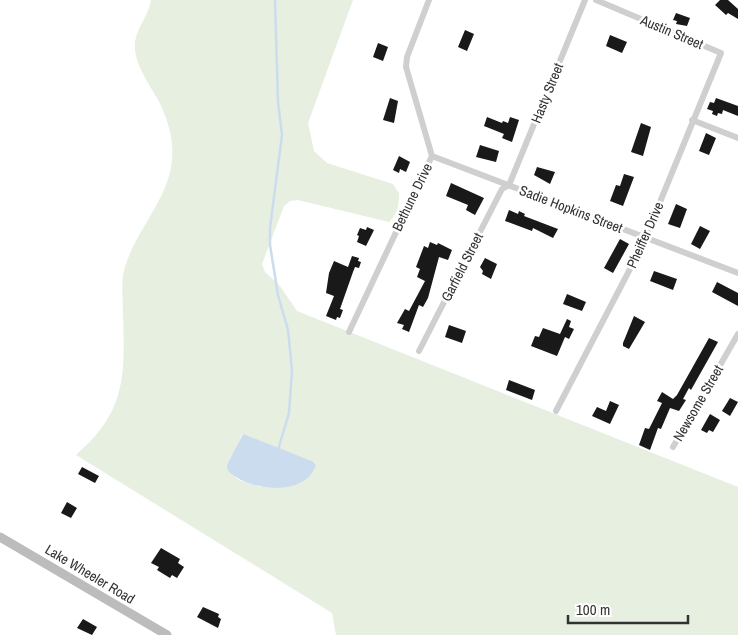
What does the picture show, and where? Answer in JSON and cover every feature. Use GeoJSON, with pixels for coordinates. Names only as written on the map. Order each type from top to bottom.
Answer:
{"type":"FeatureCollection","features":[{"type":"Feature","properties":{"kind":"street","name":"Bethune Drive"},"geometry":{"type":"LineString","coordinates":[[349,332],[432,156],[406,67],[407,57],[429,0]]}},
{"type":"Feature","properties":{"kind":"street","name":"Hasty Street"},"geometry":{"type":"LineString","coordinates":[[509,185],[585,0]]}},
{"type":"Feature","properties":{"kind":"street","name":"Austin Street"},"geometry":{"type":"LineString","coordinates":[[596,0],[720,53]]}},
{"type":"Feature","properties":{"kind":"street","name":"Pheiffer Drive"},"geometry":{"type":"LineString","coordinates":[[556,411],[646,238],[720,53]]}},
{"type":"Feature","properties":{"kind":"street"},"geometry":{"type":"LineString","coordinates":[[692,120],[738,138]]}},
{"type":"Feature","properties":{"kind":"street","name":"Sadie Hopkins Street"},"geometry":{"type":"LineString","coordinates":[[432,156],[738,273]]}},
{"type":"Feature","properties":{"kind":"street","name":"Garfield Street"},"geometry":{"type":"LineString","coordinates":[[419,351],[502,189],[509,185]]}},
{"type":"Feature","properties":{"kind":"street","name":"Newsome Street"},"geometry":{"type":"LineString","coordinates":[[673,447],[738,334]]}},
{"type":"Feature","properties":{"kind":"street","name":"Lake Wheeler Road"},"geometry":{"type":"LineString","coordinates":[[0,536],[166,635]]}},
{"type":"Feature","properties":{"kind":"green space"},"geometry":{"type":"Polygon","coordinates":[[[151,0],[353,0],[308,123],[314,151],[327,163],[393,184],[399,193],[397,209],[389,222],[298,200],[290,201],[284,206],[262,264],[265,272],[280,286],[297,311],[738,487],[738,635],[336,635],[332,613],[76,455],[105,424],[119,392],[124,357],[122,287],[124,270],[137,239],[162,194],[172,162],[172,144],[167,120],[136,57],[136,37],[151,0]],[[242,434],[228,471],[239,480],[261,487],[312,461],[242,434]]]}},
{"type":"Feature","properties":{"kind":"water"},"geometry":{"type":"Polygon","coordinates":[[[243,434],[312,461],[316,465],[310,476],[300,483],[289,487],[262,487],[237,478],[228,471],[227,465],[243,434]]]}},
{"type":"Feature","properties":{"kind":"building"},"geometry":{"type":"Polygon","coordinates":[[[720,0],[728,0],[738,9],[738,19],[728,13],[726,15],[715,5],[720,0]]]}},
{"type":"Feature","properties":{"kind":"building"},"geometry":{"type":"Polygon","coordinates":[[[676,13],[690,18],[687,26],[676,24],[677,21],[673,20],[676,13]]]}},
{"type":"Feature","properties":{"kind":"building"},"geometry":{"type":"Polygon","coordinates":[[[465,30],[474,34],[467,51],[458,47],[465,30]]]}},
{"type":"Feature","properties":{"kind":"building"},"geometry":{"type":"Polygon","coordinates":[[[610,35],[627,42],[622,53],[606,46],[610,35]]]}},
{"type":"Feature","properties":{"kind":"building"},"geometry":{"type":"Polygon","coordinates":[[[378,43],[388,47],[383,61],[373,57],[378,43]]]}},
{"type":"Feature","properties":{"kind":"building"},"geometry":{"type":"Polygon","coordinates":[[[390,98],[398,101],[394,123],[383,120],[390,98]]]}},
{"type":"Feature","properties":{"kind":"building"},"geometry":{"type":"Polygon","coordinates":[[[716,98],[738,106],[738,116],[723,110],[722,114],[718,113],[717,116],[712,114],[713,111],[707,109],[710,102],[714,103],[716,98]]]}},
{"type":"Feature","properties":{"kind":"building"},"geometry":{"type":"Polygon","coordinates":[[[487,117],[502,123],[503,121],[508,123],[510,117],[519,120],[512,142],[502,138],[504,134],[484,126],[487,117]]]}},
{"type":"Feature","properties":{"kind":"building"},"geometry":{"type":"Polygon","coordinates":[[[641,123],[651,127],[643,156],[631,152],[641,123]]]}},
{"type":"Feature","properties":{"kind":"building"},"geometry":{"type":"Polygon","coordinates":[[[706,133],[716,138],[709,155],[699,151],[706,133]]]}},
{"type":"Feature","properties":{"kind":"building"},"geometry":{"type":"Polygon","coordinates":[[[480,145],[499,151],[496,162],[476,157],[480,145]]]}},
{"type":"Feature","properties":{"kind":"building"},"geometry":{"type":"Polygon","coordinates":[[[399,156],[410,162],[406,172],[400,169],[399,173],[393,170],[399,156]]]}},
{"type":"Feature","properties":{"kind":"building"},"geometry":{"type":"Polygon","coordinates":[[[537,167],[555,172],[550,184],[534,175],[537,167]]]}},
{"type":"Feature","properties":{"kind":"building"},"geometry":{"type":"Polygon","coordinates":[[[624,174],[634,177],[623,206],[610,201],[616,185],[620,186],[624,174]]]}},
{"type":"Feature","properties":{"kind":"building"},"geometry":{"type":"Polygon","coordinates":[[[451,183],[484,198],[475,215],[466,210],[468,205],[446,196],[451,183]]]}},
{"type":"Feature","properties":{"kind":"building"},"geometry":{"type":"Polygon","coordinates":[[[676,204],[687,209],[680,228],[668,224],[676,204]]]}},
{"type":"Feature","properties":{"kind":"building"},"geometry":{"type":"Polygon","coordinates":[[[509,210],[518,214],[519,211],[525,214],[524,216],[558,229],[553,238],[533,228],[532,231],[505,221],[509,210]]]}},
{"type":"Feature","properties":{"kind":"building"},"geometry":{"type":"Polygon","coordinates":[[[700,226],[710,231],[700,249],[691,244],[700,226]]]}},
{"type":"Feature","properties":{"kind":"building"},"geometry":{"type":"Polygon","coordinates":[[[367,227],[374,230],[366,246],[357,242],[359,236],[357,235],[360,228],[366,230],[367,227]]]}},
{"type":"Feature","properties":{"kind":"building"},"geometry":{"type":"Polygon","coordinates":[[[620,239],[629,244],[613,273],[604,268],[620,239]]]}},
{"type":"Feature","properties":{"kind":"building"},"geometry":{"type":"Polygon","coordinates":[[[430,242],[437,245],[438,243],[452,250],[448,260],[439,257],[428,298],[423,307],[419,305],[409,332],[402,329],[404,325],[397,323],[405,309],[409,311],[425,281],[417,277],[420,269],[416,267],[424,246],[428,248],[430,242]]]}},
{"type":"Feature","properties":{"kind":"building"},"geometry":{"type":"Polygon","coordinates":[[[352,256],[359,258],[358,261],[361,262],[359,268],[355,267],[340,309],[343,310],[340,318],[337,317],[336,320],[326,316],[334,296],[326,293],[329,273],[334,261],[348,267],[352,256]]]}},
{"type":"Feature","properties":{"kind":"building"},"geometry":{"type":"Polygon","coordinates":[[[485,258],[497,264],[491,279],[482,274],[483,271],[480,267],[485,258]]]}},
{"type":"Feature","properties":{"kind":"building"},"geometry":{"type":"Polygon","coordinates":[[[654,271],[677,279],[673,290],[650,281],[654,271]]]}},
{"type":"Feature","properties":{"kind":"building"},"geometry":{"type":"Polygon","coordinates":[[[717,282],[738,293],[738,306],[712,292],[717,282]]]}},
{"type":"Feature","properties":{"kind":"building"},"geometry":{"type":"Polygon","coordinates":[[[567,294],[586,302],[582,311],[563,304],[567,294]]]}},
{"type":"Feature","properties":{"kind":"building"},"geometry":{"type":"Polygon","coordinates":[[[634,316],[645,322],[629,349],[623,346],[623,343],[634,316]]]}},
{"type":"Feature","properties":{"kind":"building"},"geometry":{"type":"Polygon","coordinates":[[[567,319],[571,321],[569,327],[574,329],[569,339],[565,337],[557,356],[531,346],[535,336],[539,337],[543,328],[560,334],[567,319]]]}},
{"type":"Feature","properties":{"kind":"building"},"geometry":{"type":"Polygon","coordinates":[[[449,325],[466,331],[462,343],[445,337],[449,325]]]}},
{"type":"Feature","properties":{"kind":"building"},"geometry":{"type":"Polygon","coordinates":[[[709,338],[718,342],[691,390],[689,388],[683,399],[686,400],[679,411],[670,408],[661,429],[658,428],[650,450],[639,445],[645,428],[649,429],[662,403],[657,401],[662,392],[673,399],[677,395],[709,338]]]}},
{"type":"Feature","properties":{"kind":"building"},"geometry":{"type":"Polygon","coordinates":[[[509,380],[535,390],[532,400],[506,390],[509,380]]]}},
{"type":"Feature","properties":{"kind":"building"},"geometry":{"type":"Polygon","coordinates":[[[730,398],[738,402],[730,416],[722,411],[730,398]]]}},
{"type":"Feature","properties":{"kind":"building"},"geometry":{"type":"Polygon","coordinates":[[[610,401],[619,405],[610,424],[592,416],[597,407],[606,411],[610,401]]]}},
{"type":"Feature","properties":{"kind":"building"},"geometry":{"type":"Polygon","coordinates":[[[710,414],[720,420],[713,432],[709,430],[707,433],[701,430],[710,414]]]}},
{"type":"Feature","properties":{"kind":"building"},"geometry":{"type":"Polygon","coordinates":[[[82,467],[99,476],[95,483],[78,474],[82,467]]]}},
{"type":"Feature","properties":{"kind":"building"},"geometry":{"type":"Polygon","coordinates":[[[67,502],[77,508],[71,518],[61,513],[67,502]]]}},
{"type":"Feature","properties":{"kind":"building"},"geometry":{"type":"Polygon","coordinates":[[[161,548],[180,559],[178,563],[184,567],[177,578],[172,575],[170,578],[157,570],[159,567],[151,563],[161,548]]]}},
{"type":"Feature","properties":{"kind":"building"},"geometry":{"type":"Polygon","coordinates":[[[203,607],[219,614],[218,617],[221,619],[218,628],[197,617],[203,607]]]}},
{"type":"Feature","properties":{"kind":"building"},"geometry":{"type":"Polygon","coordinates":[[[83,619],[97,627],[92,635],[77,628],[83,619]]]}},
{"type":"Feature","properties":{"kind":"waterway"},"geometry":{"type":"LineString","coordinates":[[275,0],[278,102],[282,135],[270,228],[270,245],[278,295],[288,330],[292,370],[289,413],[278,450]]}}]}
